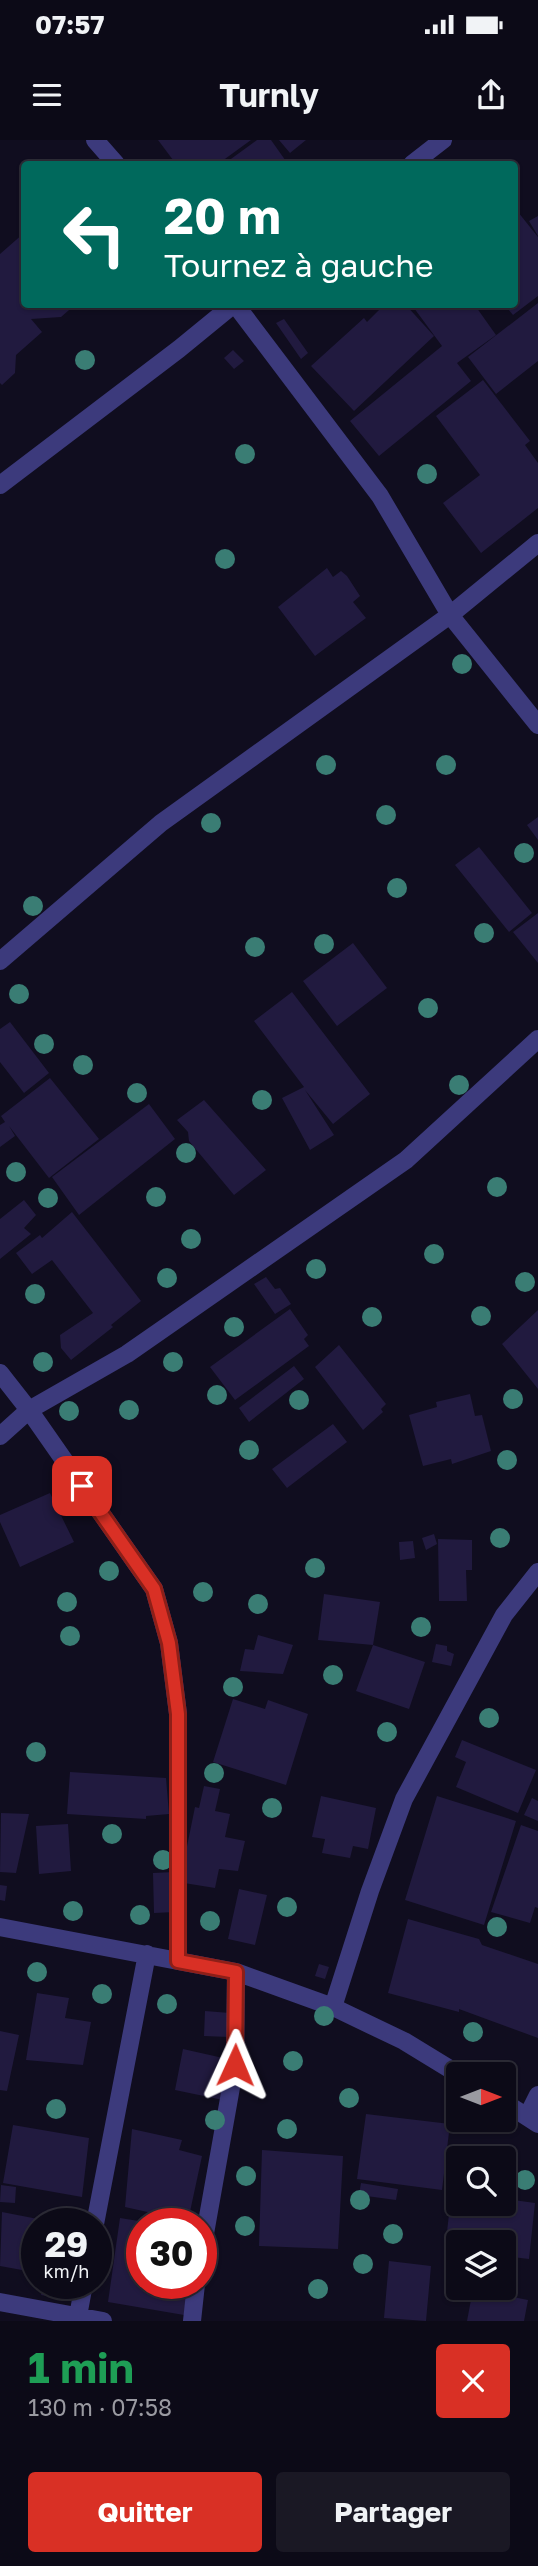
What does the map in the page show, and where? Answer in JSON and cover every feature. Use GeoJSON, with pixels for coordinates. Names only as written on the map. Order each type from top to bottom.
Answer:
{"type":"FeatureCollection","features":[{"type":"Feature","properties":{"kind":"street"},"geometry":{"type":"LineString","coordinates":[[95,140],[113,161]]}},
{"type":"Feature","properties":{"kind":"street"},"geometry":{"type":"LineString","coordinates":[[416,161],[443,140]]}},
{"type":"Feature","properties":{"kind":"street"},"geometry":{"type":"LineString","coordinates":[[0,485],[229,308]]}},
{"type":"Feature","properties":{"kind":"street"},"geometry":{"type":"LineString","coordinates":[[237,308],[380,496],[450,615],[538,725]]}},
{"type":"Feature","properties":{"kind":"street"},"geometry":{"type":"LineString","coordinates":[[0,961],[161,823],[450,615],[538,543]]}},
{"type":"Feature","properties":{"kind":"street"},"geometry":{"type":"LineString","coordinates":[[0,1436],[29,1410],[127,1354],[406,1160],[538,1039]]}},
{"type":"Feature","properties":{"kind":"street"},"geometry":{"type":"LineString","coordinates":[[0,1373],[29,1410],[154,1589],[169,1643],[178,1714],[178,1961]]}},
{"type":"Feature","properties":{"kind":"street"},"geometry":{"type":"LineString","coordinates":[[333,2007],[370,1891],[404,1798],[504,1615],[538,1572]]}},
{"type":"Feature","properties":{"kind":"street"},"geometry":{"type":"LineString","coordinates":[[0,1927],[236,1972],[333,2007],[404,2041],[446,2067]]}},
{"type":"Feature","properties":{"kind":"street"},"geometry":{"type":"LineString","coordinates":[[98,2208],[147,1954]]}},
{"type":"Feature","properties":{"kind":"street"},"geometry":{"type":"LineString","coordinates":[[210,2208],[235,2065],[236,1972]]}},
{"type":"Feature","properties":{"kind":"street"},"geometry":{"type":"LineString","coordinates":[[516,2109],[533,2120],[538,2095]]}},
{"type":"Feature","properties":{"kind":"street"},"geometry":{"type":"LineString","coordinates":[[78,2316],[81,2299]]}},
{"type":"Feature","properties":{"kind":"street"},"geometry":{"type":"LineString","coordinates":[[192,2321],[194,2299]]}},
{"type":"Feature","properties":{"kind":"street"},"geometry":{"type":"LineString","coordinates":[[0,2302],[103,2321]]}},
{"type":"Feature","properties":{"kind":"building"},"geometry":{"type":"Polygon","coordinates":[[[158,140],[251,140],[222,161],[174,161],[158,140]]]}},
{"type":"Feature","properties":{"kind":"building"},"geometry":{"type":"Polygon","coordinates":[[[257,140],[271,140],[286,161],[228,161],[257,140]]]}},
{"type":"Feature","properties":{"kind":"building"},"geometry":{"type":"Polygon","coordinates":[[[279,140],[306,140],[290,153],[279,140]]]}},
{"type":"Feature","properties":{"kind":"building"},"geometry":{"type":"Polygon","coordinates":[[[518,212],[538,237],[538,296],[513,315],[507,308],[518,308],[518,212]]]}},
{"type":"Feature","properties":{"kind":"building"},"geometry":{"type":"Polygon","coordinates":[[[538,216],[538,236],[529,221],[538,216]]]}},
{"type":"Feature","properties":{"kind":"building"},"geometry":{"type":"Polygon","coordinates":[[[21,236],[21,308],[71,308],[61,317],[31,319],[42,332],[16,355],[15,373],[2,385],[0,383],[0,254],[21,236]]]}},
{"type":"Feature","properties":{"kind":"building"},"geometry":{"type":"Polygon","coordinates":[[[538,303],[538,361],[496,394],[468,357],[538,303]]]}},
{"type":"Feature","properties":{"kind":"building"},"geometry":{"type":"Polygon","coordinates":[[[381,308],[409,308],[434,336],[354,411],[311,366],[364,318],[367,322],[381,308]]]}},
{"type":"Feature","properties":{"kind":"building"},"geometry":{"type":"Polygon","coordinates":[[[414,308],[477,308],[496,335],[457,363],[471,381],[379,456],[350,421],[442,346],[414,308]]]}},
{"type":"Feature","properties":{"kind":"building"},"geometry":{"type":"Polygon","coordinates":[[[284,319],[308,353],[301,359],[276,323],[284,319]]]}},
{"type":"Feature","properties":{"kind":"building"},"geometry":{"type":"Polygon","coordinates":[[[233,350],[244,361],[234,369],[224,358],[233,350]]]}},
{"type":"Feature","properties":{"kind":"building"},"geometry":{"type":"Polygon","coordinates":[[[483,380],[530,441],[525,445],[538,463],[538,508],[481,553],[443,503],[480,475],[436,416],[483,380]]]}},
{"type":"Feature","properties":{"kind":"building"},"geometry":{"type":"Polygon","coordinates":[[[327,568],[333,577],[341,571],[347,576],[360,596],[353,602],[366,618],[315,656],[278,607],[327,568]]]}},
{"type":"Feature","properties":{"kind":"building"},"geometry":{"type":"Polygon","coordinates":[[[538,817],[538,840],[527,825],[538,817]]]}},
{"type":"Feature","properties":{"kind":"building"},"geometry":{"type":"Polygon","coordinates":[[[479,847],[532,913],[509,932],[455,865],[479,847]]]}},
{"type":"Feature","properties":{"kind":"building"},"geometry":{"type":"Polygon","coordinates":[[[538,913],[538,963],[513,932],[538,913]]]}},
{"type":"Feature","properties":{"kind":"building"},"geometry":{"type":"Polygon","coordinates":[[[353,943],[387,988],[337,1026],[303,981],[353,943]]]}},
{"type":"Feature","properties":{"kind":"building"},"geometry":{"type":"Polygon","coordinates":[[[292,992],[370,1094],[333,1124],[305,1090],[334,1135],[310,1150],[282,1098],[304,1087],[254,1021],[292,992]]]}},
{"type":"Feature","properties":{"kind":"building"},"geometry":{"type":"Polygon","coordinates":[[[10,1022],[49,1073],[24,1093],[0,1062],[0,1029],[10,1022]]]}},
{"type":"Feature","properties":{"kind":"building"},"geometry":{"type":"Polygon","coordinates":[[[50,1078],[99,1139],[49,1178],[9,1126],[15,1136],[0,1147],[0,1125],[5,1122],[1,1116],[50,1078]]]}},
{"type":"Feature","properties":{"kind":"building"},"geometry":{"type":"Polygon","coordinates":[[[204,1100],[266,1170],[234,1195],[189,1141],[188,1132],[177,1120],[204,1100]]]}},
{"type":"Feature","properties":{"kind":"building"},"geometry":{"type":"Polygon","coordinates":[[[149,1104],[175,1139],[79,1215],[52,1177],[149,1104]]]}},
{"type":"Feature","properties":{"kind":"building"},"geometry":{"type":"Polygon","coordinates":[[[24,1200],[36,1215],[24,1228],[31,1234],[0,1259],[0,1219],[24,1200]]]}},
{"type":"Feature","properties":{"kind":"building"},"geometry":{"type":"Polygon","coordinates":[[[72,1212],[141,1301],[71,1360],[61,1348],[60,1335],[93,1313],[52,1260],[32,1274],[16,1253],[40,1235],[42,1238],[72,1212]]]}},
{"type":"Feature","properties":{"kind":"building"},"geometry":{"type":"Polygon","coordinates":[[[266,1277],[275,1289],[280,1288],[291,1304],[275,1314],[254,1284],[266,1277]]]}},
{"type":"Feature","properties":{"kind":"building"},"geometry":{"type":"Polygon","coordinates":[[[290,1309],[308,1335],[304,1339],[309,1346],[235,1400],[210,1367],[290,1309]]]}},
{"type":"Feature","properties":{"kind":"building"},"geometry":{"type":"Polygon","coordinates":[[[538,1310],[538,1389],[502,1344],[538,1310]]]}},
{"type":"Feature","properties":{"kind":"building"},"geometry":{"type":"Polygon","coordinates":[[[339,1345],[386,1404],[381,1409],[383,1412],[363,1430],[315,1367],[339,1345]]]}},
{"type":"Feature","properties":{"kind":"building"},"geometry":{"type":"Polygon","coordinates":[[[294,1366],[304,1379],[249,1422],[239,1408],[294,1366]]]}},
{"type":"Feature","properties":{"kind":"building"},"geometry":{"type":"Polygon","coordinates":[[[470,1394],[475,1416],[482,1415],[491,1451],[452,1464],[451,1459],[423,1466],[409,1415],[437,1407],[436,1402],[470,1394]]]}},
{"type":"Feature","properties":{"kind":"building"},"geometry":{"type":"Polygon","coordinates":[[[333,1424],[347,1442],[287,1488],[272,1469],[333,1424]]]}},
{"type":"Feature","properties":{"kind":"building"},"geometry":{"type":"Polygon","coordinates":[[[50,1493],[74,1542],[20,1567],[0,1522],[0,1515],[50,1493]]]}},
{"type":"Feature","properties":{"kind":"building"},"geometry":{"type":"Polygon","coordinates":[[[434,1534],[437,1544],[426,1550],[422,1538],[434,1534]]]}},
{"type":"Feature","properties":{"kind":"building"},"geometry":{"type":"Polygon","coordinates":[[[438,1539],[472,1540],[472,1570],[466,1570],[467,1601],[439,1601],[438,1539]]]}},
{"type":"Feature","properties":{"kind":"building"},"geometry":{"type":"Polygon","coordinates":[[[413,1541],[415,1558],[400,1560],[399,1542],[413,1541]]]}},
{"type":"Feature","properties":{"kind":"building"},"geometry":{"type":"Polygon","coordinates":[[[324,1594],[380,1602],[373,1645],[318,1640],[324,1594]]]}},
{"type":"Feature","properties":{"kind":"building"},"geometry":{"type":"Polygon","coordinates":[[[258,1635],[293,1645],[283,1674],[240,1671],[245,1649],[254,1650],[258,1635]]]}},
{"type":"Feature","properties":{"kind":"building"},"geometry":{"type":"Polygon","coordinates":[[[436,1644],[447,1646],[447,1651],[454,1654],[451,1666],[432,1662],[436,1644]]]}},
{"type":"Feature","properties":{"kind":"building"},"geometry":{"type":"Polygon","coordinates":[[[373,1645],[425,1662],[409,1709],[356,1691],[373,1645]]]}},
{"type":"Feature","properties":{"kind":"building"},"geometry":{"type":"Polygon","coordinates":[[[233,1699],[265,1709],[268,1700],[308,1714],[286,1785],[213,1762],[233,1699]]]}},
{"type":"Feature","properties":{"kind":"building"},"geometry":{"type":"Polygon","coordinates":[[[462,1740],[536,1770],[518,1813],[456,1787],[466,1762],[455,1757],[462,1740]]]}},
{"type":"Feature","properties":{"kind":"building"},"geometry":{"type":"Polygon","coordinates":[[[70,1772],[166,1778],[169,1814],[146,1816],[146,1819],[67,1814],[70,1772]]]}},
{"type":"Feature","properties":{"kind":"building"},"geometry":{"type":"Polygon","coordinates":[[[204,1786],[220,1789],[215,1811],[230,1814],[225,1837],[245,1841],[238,1871],[219,1869],[215,1888],[184,1883],[182,1871],[195,1807],[199,1808],[204,1786]]]}},
{"type":"Feature","properties":{"kind":"building"},"geometry":{"type":"Polygon","coordinates":[[[321,1796],[376,1808],[368,1849],[353,1846],[350,1858],[322,1853],[325,1839],[312,1837],[321,1796]]]}},
{"type":"Feature","properties":{"kind":"building"},"geometry":{"type":"Polygon","coordinates":[[[437,1796],[516,1821],[484,1925],[405,1900],[437,1796]]]}},
{"type":"Feature","properties":{"kind":"building"},"geometry":{"type":"Polygon","coordinates":[[[532,1798],[538,1801],[538,1821],[524,1815],[532,1798]]]}},
{"type":"Feature","properties":{"kind":"building"},"geometry":{"type":"Polygon","coordinates":[[[1,1813],[29,1814],[16,1873],[0,1872],[1,1813]]]}},
{"type":"Feature","properties":{"kind":"building"},"geometry":{"type":"Polygon","coordinates":[[[68,1824],[71,1871],[39,1874],[36,1826],[68,1824]]]}},
{"type":"Feature","properties":{"kind":"building"},"geometry":{"type":"Polygon","coordinates":[[[521,1825],[538,1831],[538,1908],[535,1907],[530,1923],[491,1912],[521,1825]]]}},
{"type":"Feature","properties":{"kind":"building"},"geometry":{"type":"Polygon","coordinates":[[[174,1872],[175,1912],[154,1913],[153,1873],[174,1872]]]}},
{"type":"Feature","properties":{"kind":"building"},"geometry":{"type":"Polygon","coordinates":[[[0,1885],[7,1886],[5,1901],[0,1900],[0,1885]]]}},
{"type":"Feature","properties":{"kind":"building"},"geometry":{"type":"Polygon","coordinates":[[[239,1889],[267,1895],[255,1945],[228,1939],[239,1889]]]}},
{"type":"Feature","properties":{"kind":"building"},"geometry":{"type":"Polygon","coordinates":[[[408,1919],[479,1939],[482,1945],[538,1964],[538,2038],[459,2009],[459,2012],[388,1993],[408,1919]]]}},
{"type":"Feature","properties":{"kind":"building"},"geometry":{"type":"Polygon","coordinates":[[[319,1964],[329,1967],[325,1979],[315,1976],[319,1964]]]}},
{"type":"Feature","properties":{"kind":"building"},"geometry":{"type":"Polygon","coordinates":[[[37,1993],[69,1998],[65,2018],[91,2022],[83,2065],[26,2060],[37,1993]]]}},
{"type":"Feature","properties":{"kind":"building"},"geometry":{"type":"Polygon","coordinates":[[[205,2011],[230,2013],[229,2037],[204,2036],[205,2011]]]}},
{"type":"Feature","properties":{"kind":"building"},"geometry":{"type":"Polygon","coordinates":[[[0,2031],[19,2035],[7,2091],[0,2090],[0,2031]]]}},
{"type":"Feature","properties":{"kind":"building"},"geometry":{"type":"Polygon","coordinates":[[[183,2049],[232,2060],[223,2100],[175,2090],[183,2049]]]}},
{"type":"Feature","properties":{"kind":"building"},"geometry":{"type":"Polygon","coordinates":[[[366,2114],[446,2124],[446,2132],[449,2132],[442,2190],[357,2179],[366,2114]]]}},
{"type":"Feature","properties":{"kind":"building"},"geometry":{"type":"Polygon","coordinates":[[[13,2125],[89,2138],[82,2197],[3,2183],[13,2125]]]}},
{"type":"Feature","properties":{"kind":"building"},"geometry":{"type":"Polygon","coordinates":[[[132,2129],[182,2140],[179,2150],[202,2156],[191,2208],[125,2207],[132,2129]]]}},
{"type":"Feature","properties":{"kind":"building"},"geometry":{"type":"Polygon","coordinates":[[[262,2150],[343,2156],[338,2249],[259,2246],[262,2150]]]}},
{"type":"Feature","properties":{"kind":"building"},"geometry":{"type":"Polygon","coordinates":[[[361,2183],[398,2189],[396,2200],[359,2195],[361,2183]]]}},
{"type":"Feature","properties":{"kind":"building"},"geometry":{"type":"Polygon","coordinates":[[[1,2185],[16,2187],[15,2203],[0,2202],[1,2185]]]}},
{"type":"Feature","properties":{"kind":"building"},"geometry":{"type":"Polygon","coordinates":[[[516,2200],[535,2203],[529,2259],[516,2257],[516,2230],[447,2230],[449,2216],[516,2216],[516,2200]]]}},
{"type":"Feature","properties":{"kind":"building"},"geometry":{"type":"Polygon","coordinates":[[[2,2212],[21,2216],[21,2270],[0,2266],[2,2212]]]}},
{"type":"Feature","properties":{"kind":"building"},"geometry":{"type":"Polygon","coordinates":[[[120,2218],[126,2219],[126,2299],[187,2299],[184,2315],[108,2302],[108,2299],[112,2299],[112,2274],[120,2218]]]}},
{"type":"Feature","properties":{"kind":"building"},"geometry":{"type":"Polygon","coordinates":[[[389,2261],[431,2266],[426,2321],[384,2318],[389,2261]]]}},
{"type":"Feature","properties":{"kind":"building"},"geometry":{"type":"Polygon","coordinates":[[[516,2298],[528,2300],[524,2321],[467,2321],[471,2300],[516,2300],[516,2298]]]}},
{"type":"Feature","properties":{"kind":"route"},"geometry":{"type":"LineString","coordinates":[[82,1486],[154,1589],[169,1643],[178,1714],[178,1961],[236,1972],[235,2065]]}}]}
